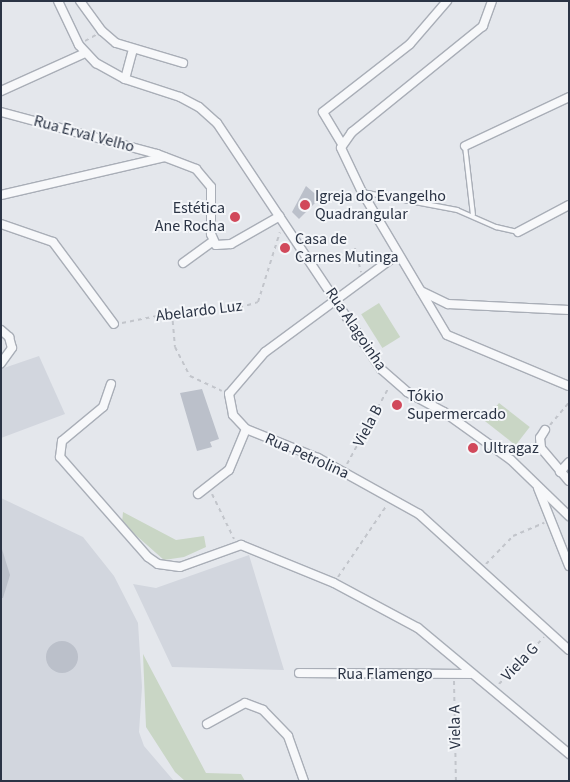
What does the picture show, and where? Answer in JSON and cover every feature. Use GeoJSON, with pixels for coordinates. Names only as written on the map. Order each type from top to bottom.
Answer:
{"type":"FeatureCollection","features":[{"type":"Feature","properties":{"kind":"street"},"geometry":{"type":"LineString","coordinates":[[1,91],[84,53],[58,1]]}},
{"type":"Feature","properties":{"kind":"street"},"geometry":{"type":"LineString","coordinates":[[80,1],[102,31],[133,50],[183,63]]}},
{"type":"Feature","properties":{"kind":"street"},"geometry":{"type":"LineString","coordinates":[[447,1],[410,44],[323,112],[342,144],[362,192],[440,327],[454,340],[569,386]]}},
{"type":"Feature","properties":{"kind":"street"},"geometry":{"type":"LineString","coordinates":[[342,144],[483,26],[492,1]]}},
{"type":"Feature","properties":{"kind":"street"},"geometry":{"type":"LineString","coordinates":[[125,79],[133,50]]}},
{"type":"Feature","properties":{"kind":"street","name":"Rua Alagoinha"},"geometry":{"type":"LineString","coordinates":[[84,53],[125,79],[199,106],[217,123],[282,218],[371,357],[392,380],[465,426],[537,486],[569,516]]}},
{"type":"Feature","properties":{"kind":"street"},"geometry":{"type":"LineString","coordinates":[[464,146],[569,97]]}},
{"type":"Feature","properties":{"kind":"street","name":"Rua Erval Velho"},"geometry":{"type":"LineString","coordinates":[[1,112],[167,157],[196,169],[210,188],[212,241]]}},
{"type":"Feature","properties":{"kind":"street"},"geometry":{"type":"LineString","coordinates":[[1,195],[167,157]]}},
{"type":"Feature","properties":{"kind":"street"},"geometry":{"type":"LineString","coordinates":[[518,232],[569,205]]}},
{"type":"Feature","properties":{"kind":"street"},"geometry":{"type":"LineString","coordinates":[[183,263],[212,241],[216,245],[232,244],[282,218]]}},
{"type":"Feature","properties":{"kind":"street"},"geometry":{"type":"LineString","coordinates":[[1,224],[53,242],[114,324]]}},
{"type":"Feature","properties":{"kind":"street"},"geometry":{"type":"LineString","coordinates":[[229,394],[265,352],[398,254]]}},
{"type":"Feature","properties":{"kind":"street"},"geometry":{"type":"LineString","coordinates":[[419,290],[448,304],[569,310]]}},
{"type":"Feature","properties":{"kind":"street"},"geometry":{"type":"LineString","coordinates":[[1,330],[9,337],[12,348],[1,363]]}},
{"type":"Feature","properties":{"kind":"street"},"geometry":{"type":"LineString","coordinates":[[111,384],[103,407],[62,441],[59,449],[65,465],[158,564],[180,567],[237,546],[254,548],[334,583],[418,628],[569,754]]}},
{"type":"Feature","properties":{"kind":"street","name":"Rua Petrolina"},"geometry":{"type":"LineString","coordinates":[[229,394],[233,415],[246,430],[343,471],[392,496],[436,527],[479,571],[569,650]]}},
{"type":"Feature","properties":{"kind":"street"},"geometry":{"type":"LineString","coordinates":[[198,494],[209,489],[229,470],[246,430]]}},
{"type":"Feature","properties":{"kind":"street"},"geometry":{"type":"LineString","coordinates":[[545,430],[541,448],[569,481]]}},
{"type":"Feature","properties":{"kind":"street"},"geometry":{"type":"LineString","coordinates":[[560,472],[569,462]]}},
{"type":"Feature","properties":{"kind":"street"},"geometry":{"type":"LineString","coordinates":[[537,486],[569,566]]}},
{"type":"Feature","properties":{"kind":"street","name":"Rua Flamengo"},"geometry":{"type":"LineString","coordinates":[[299,673],[471,674]]}},
{"type":"Feature","properties":{"kind":"street"},"geometry":{"type":"LineString","coordinates":[[207,724],[245,703],[263,710],[288,736],[305,781]]}},
{"type":"Feature","properties":{"kind":"lane"},"geometry":{"type":"LineString","coordinates":[[464,146],[473,215]]}},
{"type":"Feature","properties":{"kind":"lane"},"geometry":{"type":"LineString","coordinates":[[362,192],[473,215],[496,227],[518,232]]}},
{"type":"Feature","properties":{"kind":"path"},"geometry":{"type":"LineString","coordinates":[[79,45],[102,31]]}},
{"type":"Feature","properties":{"kind":"path","name":"Abelardo Luz"},"geometry":{"type":"LineString","coordinates":[[114,324],[172,313],[232,310],[258,302],[282,218]]}},
{"type":"Feature","properties":{"kind":"path"},"geometry":{"type":"LineString","coordinates":[[355,248],[355,258],[363,278]]}},
{"type":"Feature","properties":{"kind":"path"},"geometry":{"type":"LineString","coordinates":[[172,313],[176,347],[190,376],[229,394]]}},
{"type":"Feature","properties":{"kind":"path","name":"Viela B"},"geometry":{"type":"LineString","coordinates":[[343,471],[392,380]]}},
{"type":"Feature","properties":{"kind":"path"},"geometry":{"type":"LineString","coordinates":[[545,430],[569,402]]}},
{"type":"Feature","properties":{"kind":"path"},"geometry":{"type":"LineString","coordinates":[[209,489],[237,546]]}},
{"type":"Feature","properties":{"kind":"path"},"geometry":{"type":"LineString","coordinates":[[334,583],[358,553],[392,496]]}},
{"type":"Feature","properties":{"kind":"path"},"geometry":{"type":"LineString","coordinates":[[479,571],[513,536],[551,521]]}},
{"type":"Feature","properties":{"kind":"path","name":"Viela G"},"geometry":{"type":"LineString","coordinates":[[492,691],[549,632]]}},
{"type":"Feature","properties":{"kind":"path","name":"Viela A"},"geometry":{"type":"LineString","coordinates":[[454,674],[456,781]]}},
{"type":"Feature","properties":{"kind":"shaded area"},"geometry":{"type":"Polygon","coordinates":[[[39,356],[65,414],[1,438],[1,369],[39,356]]]}},
{"type":"Feature","properties":{"kind":"shaded area"},"geometry":{"type":"Polygon","coordinates":[[[1,498],[83,537],[114,576],[138,623],[142,687],[139,732],[144,746],[174,781],[1,781],[1,498]]]}},
{"type":"Feature","properties":{"kind":"shaded area"},"geometry":{"type":"Polygon","coordinates":[[[249,555],[284,670],[172,667],[133,584],[156,588],[249,555]]]}},
{"type":"Feature","properties":{"kind":"green space"},"geometry":{"type":"Polygon","coordinates":[[[379,303],[400,337],[382,348],[361,314],[379,303]]]}},
{"type":"Feature","properties":{"kind":"green space"},"geometry":{"type":"Polygon","coordinates":[[[499,403],[530,427],[516,445],[485,421],[499,403]]]}},
{"type":"Feature","properties":{"kind":"green space"},"geometry":{"type":"Polygon","coordinates":[[[123,512],[176,540],[204,536],[206,547],[184,557],[164,560],[122,523],[123,512]]]}},
{"type":"Feature","properties":{"kind":"green space"},"geometry":{"type":"Polygon","coordinates":[[[143,654],[206,773],[241,774],[245,781],[185,781],[175,772],[146,727],[143,654]]]}},
{"type":"Feature","properties":{"kind":"building","name":"Igreja do Evangelho Quadrangular"},"geometry":{"type":"Polygon","coordinates":[[[306,186],[320,198],[299,219],[292,212],[306,186]]]}},
{"type":"Feature","properties":{"kind":"building"},"geometry":{"type":"Polygon","coordinates":[[[202,389],[219,439],[210,442],[212,447],[197,451],[180,393],[202,389]]]}},
{"type":"Feature","properties":{"kind":"building"},"geometry":{"type":"Polygon","coordinates":[[[1,546],[10,575],[3,598],[1,598],[1,546]]]}},
{"type":"Feature","properties":{"kind":"building"},"geometry":{"type":"Polygon","coordinates":[[[62,641],[74,645],[78,657],[74,669],[62,673],[50,669],[46,657],[50,645],[62,641]]]}},
{"type":"Feature","properties":{"kind":"place","name":"Igreja do Evangelho Quadrangular"},"geometry":{"type":"Point","coordinates":[305,205]}},
{"type":"Feature","properties":{"kind":"place","name":"Estética Ane Rocha"},"geometry":{"type":"Point","coordinates":[235,217]}},
{"type":"Feature","properties":{"kind":"place","name":"Casa de Carnes Mutinga"},"geometry":{"type":"Point","coordinates":[285,248]}},
{"type":"Feature","properties":{"kind":"place","name":"Tókio Supermercado"},"geometry":{"type":"Point","coordinates":[397,405]}},
{"type":"Feature","properties":{"kind":"place","name":"Ultragaz"},"geometry":{"type":"Point","coordinates":[473,448]}}]}
